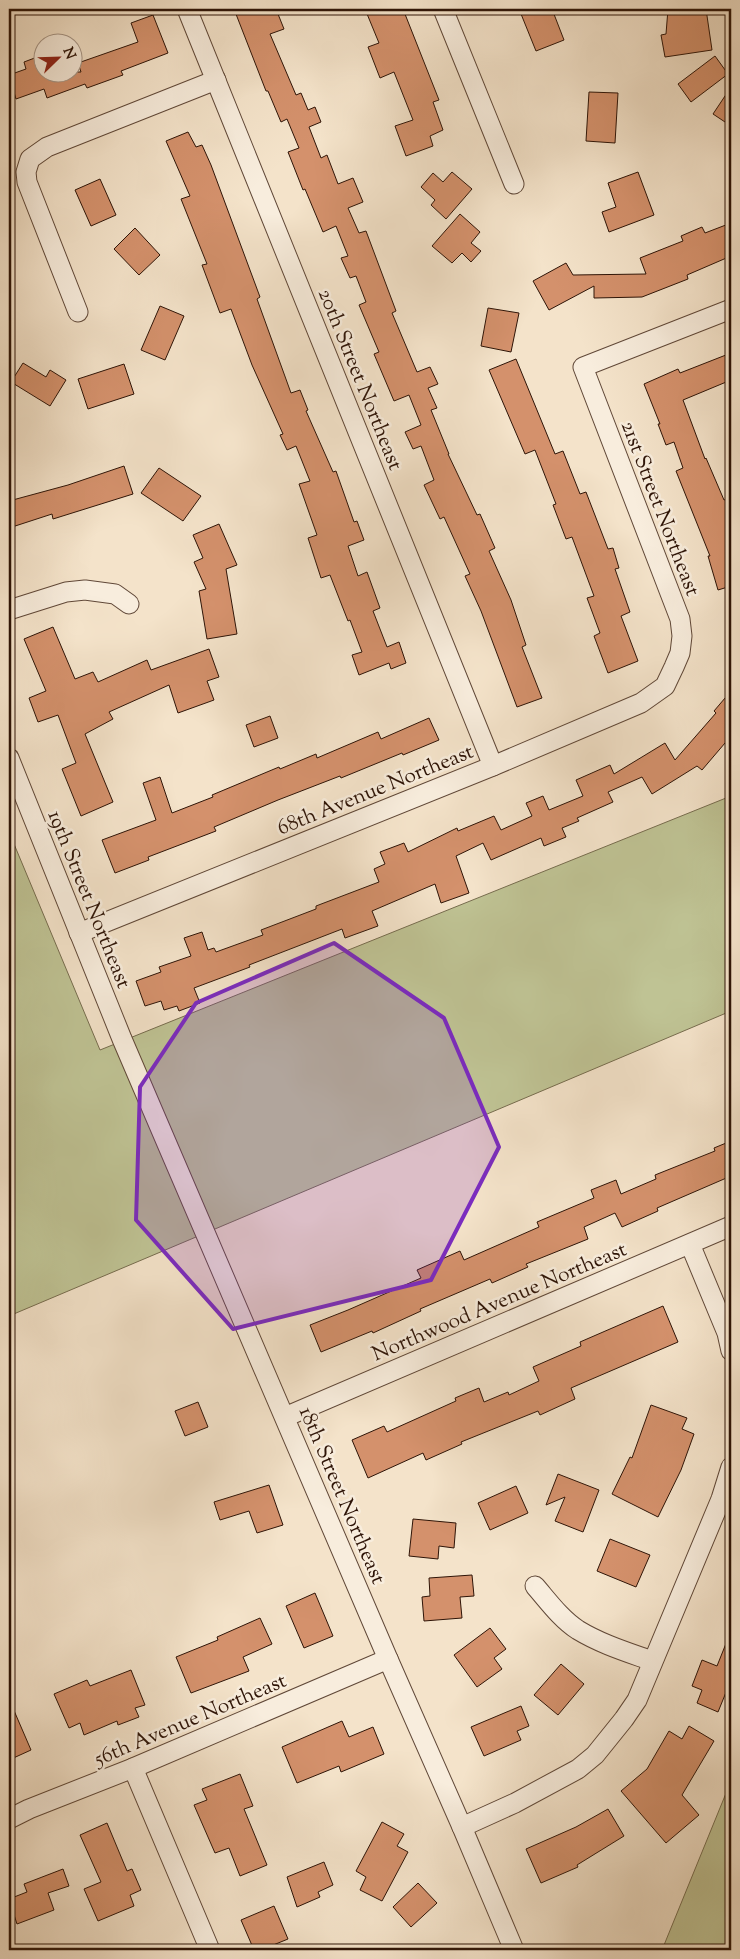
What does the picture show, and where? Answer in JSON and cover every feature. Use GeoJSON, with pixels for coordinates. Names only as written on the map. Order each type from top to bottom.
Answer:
{"type":"FeatureCollection","features":[{"type":"Feature","properties":{"kind":"street","name":"20th Street Northeast"},"geometry":{"type":"LineString","coordinates":[[188,9],[493,766]]}},
{"type":"Feature","properties":{"kind":"street"},"geometry":{"type":"LineString","coordinates":[[444,9],[514,184]]}},
{"type":"Feature","properties":{"kind":"street"},"geometry":{"type":"LineString","coordinates":[[78,312],[27,182],[26,172],[30,159],[47,147],[216,80]]}},
{"type":"Feature","properties":{"kind":"street","name":"21st Street Northeast"},"geometry":{"type":"LineString","coordinates":[[674,667],[680,653],[682,636],[680,619],[582,368],[731,308]]}},
{"type":"Feature","properties":{"kind":"street"},"geometry":{"type":"LineString","coordinates":[[9,610],[66,592],[85,590],[114,594],[129,604]]}},
{"type":"Feature","properties":{"kind":"street","name":"68th Avenue Northeast"},"geometry":{"type":"LineString","coordinates":[[79,933],[493,766],[641,702],[665,686],[674,667]]}},
{"type":"Feature","properties":{"kind":"street","name":"19th Street Northeast"},"geometry":{"type":"LineString","coordinates":[[9,758],[130,1058]]}},
{"type":"Feature","properties":{"kind":"street","name":"18th Street Northeast"},"geometry":{"type":"LineString","coordinates":[[130,1058],[514,1950]]}},
{"type":"Feature","properties":{"kind":"street","name":"Northwood Avenue Northeast"},"geometry":{"type":"LineString","coordinates":[[285,1417],[731,1226]]}},
{"type":"Feature","properties":{"kind":"street"},"geometry":{"type":"LineString","coordinates":[[690,1244],[728,1333],[731,1351]]}},
{"type":"Feature","properties":{"kind":"street"},"geometry":{"type":"LineString","coordinates":[[462,1827],[515,1803],[578,1769],[594,1755],[624,1719],[636,1700],[721,1500],[731,1467]]}},
{"type":"Feature","properties":{"kind":"street"},"geometry":{"type":"LineString","coordinates":[[535,1586],[560,1614],[577,1629],[608,1645],[652,1661]]}},
{"type":"Feature","properties":{"kind":"street","name":"56th Avenue Northeast"},"geometry":{"type":"LineString","coordinates":[[9,1819],[388,1658]]}},
{"type":"Feature","properties":{"kind":"street"},"geometry":{"type":"LineString","coordinates":[[132,1768],[210,1950]]}},
{"type":"Feature","properties":{"kind":"highlighted area"},"geometry":{"type":"Polygon","coordinates":[[[334,943],[444,1018],[499,1147],[431,1280],[233,1329],[136,1220],[140,1087],[196,1003],[334,943]]]}},
{"type":"Feature","properties":{"kind":"green space"},"geometry":{"type":"Polygon","coordinates":[[[731,796],[731,1011],[9,1316],[9,832],[100,1050],[731,796]]]}},
{"type":"Feature","properties":{"kind":"green space"},"geometry":{"type":"Polygon","coordinates":[[[731,1781],[731,1950],[662,1950],[731,1781]]]}},
{"type":"Feature","properties":{"kind":"building"},"geometry":{"type":"Polygon","coordinates":[[[234,9],[276,9],[284,29],[270,34],[296,95],[301,93],[308,110],[315,107],[321,122],[309,127],[321,158],[327,155],[338,184],[353,178],[363,202],[348,208],[359,233],[366,231],[396,311],[392,313],[417,372],[430,367],[438,384],[428,388],[437,408],[431,410],[448,454],[477,515],[480,514],[495,548],[489,551],[511,600],[526,645],[522,647],[542,698],[517,707],[481,611],[465,576],[470,574],[444,517],[440,519],[424,485],[434,480],[421,446],[413,449],[405,432],[421,425],[409,395],[394,401],[374,354],[379,352],[359,305],[366,302],[356,276],[350,278],[341,258],[348,256],[336,226],[323,232],[305,189],[303,190],[288,152],[299,148],[287,119],[281,122],[268,91],[266,91],[234,9]]]}},
{"type":"Feature","properties":{"kind":"building"},"geometry":{"type":"Polygon","coordinates":[[[365,9],[403,9],[439,100],[433,102],[443,130],[430,136],[433,146],[406,156],[395,126],[413,120],[394,72],[380,78],[368,47],[379,43],[365,9]]]}},
{"type":"Feature","properties":{"kind":"building"},"geometry":{"type":"Polygon","coordinates":[[[519,9],[552,9],[564,40],[536,51],[519,9]]]}},
{"type":"Feature","properties":{"kind":"building"},"geometry":{"type":"Polygon","coordinates":[[[668,9],[706,9],[712,50],[665,57],[661,35],[666,34],[668,9]]]}},
{"type":"Feature","properties":{"kind":"building"},"geometry":{"type":"Polygon","coordinates":[[[153,15],[168,53],[121,71],[123,75],[87,88],[85,84],[47,98],[44,89],[16,99],[9,75],[26,69],[24,62],[32,59],[32,82],[82,82],[82,62],[138,42],[131,23],[153,15]]]}},
{"type":"Feature","properties":{"kind":"building"},"geometry":{"type":"Polygon","coordinates":[[[715,56],[728,74],[691,102],[678,84],[715,56]]]}},
{"type":"Feature","properties":{"kind":"building"},"geometry":{"type":"Polygon","coordinates":[[[731,87],[731,126],[713,114],[731,87]]]}},
{"type":"Feature","properties":{"kind":"building"},"geometry":{"type":"Polygon","coordinates":[[[589,92],[618,93],[615,143],[586,141],[589,92]]]}},
{"type":"Feature","properties":{"kind":"building"},"geometry":{"type":"Polygon","coordinates":[[[188,132],[196,147],[202,145],[211,165],[260,297],[257,299],[291,393],[300,390],[308,410],[306,411],[333,472],[336,471],[354,522],[357,521],[364,540],[348,546],[358,576],[367,572],[380,608],[373,611],[387,647],[399,642],[406,663],[391,669],[389,663],[359,675],[352,655],[362,652],[330,575],[321,578],[308,538],[317,535],[299,484],[310,481],[296,446],[287,450],[280,435],[283,434],[252,365],[231,309],[220,313],[202,265],[207,264],[181,199],[190,196],[166,141],[188,132]]]}},
{"type":"Feature","properties":{"kind":"building"},"geometry":{"type":"Polygon","coordinates":[[[452,172],[472,189],[446,219],[431,205],[435,200],[421,187],[433,173],[443,182],[452,172]]]}},
{"type":"Feature","properties":{"kind":"building"},"geometry":{"type":"Polygon","coordinates":[[[638,172],[654,215],[609,232],[602,212],[616,207],[608,183],[638,172]]]}},
{"type":"Feature","properties":{"kind":"building"},"geometry":{"type":"Polygon","coordinates":[[[100,179],[116,215],[91,226],[75,190],[100,179]]]}},
{"type":"Feature","properties":{"kind":"building"},"geometry":{"type":"Polygon","coordinates":[[[460,214],[480,232],[471,243],[481,251],[471,262],[462,253],[452,263],[432,246],[460,214]]]}},
{"type":"Feature","properties":{"kind":"building"},"geometry":{"type":"Polygon","coordinates":[[[731,223],[731,256],[687,275],[688,279],[642,297],[594,298],[594,286],[549,310],[533,281],[566,263],[573,275],[646,274],[640,258],[683,241],[681,236],[702,227],[705,233],[731,223]]]}},
{"type":"Feature","properties":{"kind":"building"},"geometry":{"type":"Polygon","coordinates":[[[135,228],[160,255],[139,275],[114,249],[135,228]]]}},
{"type":"Feature","properties":{"kind":"building"},"geometry":{"type":"Polygon","coordinates":[[[160,306],[184,316],[165,360],[141,350],[160,306]]]}},
{"type":"Feature","properties":{"kind":"building"},"geometry":{"type":"Polygon","coordinates":[[[488,308],[519,313],[511,352],[481,346],[488,308]]]}},
{"type":"Feature","properties":{"kind":"building"},"geometry":{"type":"Polygon","coordinates":[[[731,353],[731,380],[683,400],[705,459],[724,500],[727,499],[731,509],[731,586],[718,590],[708,556],[710,556],[676,471],[683,468],[674,442],[666,445],[644,384],[678,369],[680,373],[731,353]]]}},
{"type":"Feature","properties":{"kind":"building"},"geometry":{"type":"Polygon","coordinates":[[[516,359],[555,454],[563,451],[580,494],[586,492],[608,549],[613,548],[619,568],[615,569],[630,612],[621,616],[638,661],[608,673],[594,636],[600,633],[587,598],[594,596],[572,537],[566,539],[553,505],[556,504],[535,450],[525,454],[489,370],[516,359]]]}},
{"type":"Feature","properties":{"kind":"building"},"geometry":{"type":"Polygon","coordinates":[[[23,363],[46,377],[50,370],[66,380],[50,406],[11,382],[23,363]]]}},
{"type":"Feature","properties":{"kind":"building"},"geometry":{"type":"Polygon","coordinates":[[[124,364],[134,394],[88,409],[78,379],[124,364]]]}},
{"type":"Feature","properties":{"kind":"building"},"geometry":{"type":"Polygon","coordinates":[[[124,466],[133,494],[53,519],[52,514],[9,528],[9,501],[68,485],[124,466]]]}},
{"type":"Feature","properties":{"kind":"building"},"geometry":{"type":"Polygon","coordinates":[[[159,468],[201,496],[183,521],[141,493],[159,468]]]}},
{"type":"Feature","properties":{"kind":"building"},"geometry":{"type":"Polygon","coordinates":[[[219,524],[237,565],[226,569],[237,634],[207,639],[199,591],[206,589],[194,562],[203,558],[193,535],[219,524]]]}},
{"type":"Feature","properties":{"kind":"building"},"geometry":{"type":"Polygon","coordinates":[[[53,627],[75,679],[93,672],[98,682],[147,660],[151,670],[209,649],[219,677],[207,681],[214,700],[178,713],[169,685],[109,712],[113,719],[85,734],[113,802],[81,816],[62,769],[76,763],[58,715],[38,722],[29,698],[46,691],[24,639],[53,627]]]}},
{"type":"Feature","properties":{"kind":"building"},"geometry":{"type":"Polygon","coordinates":[[[731,691],[731,736],[702,770],[697,766],[652,794],[642,777],[608,792],[613,802],[577,818],[579,821],[562,828],[566,837],[544,846],[541,838],[491,860],[483,843],[456,856],[469,893],[441,903],[435,884],[372,911],[378,926],[345,938],[342,929],[194,988],[200,1003],[179,1011],[177,1006],[164,1010],[161,1001],[145,1006],[136,981],[161,972],[159,967],[191,956],[184,938],[202,932],[208,950],[214,948],[216,952],[263,935],[261,930],[316,909],[316,906],[379,882],[374,869],[385,864],[380,852],[404,843],[408,852],[457,828],[458,831],[494,816],[501,830],[532,816],[526,803],[543,796],[549,810],[583,796],[576,780],[610,765],[614,774],[665,743],[675,760],[716,713],[714,711],[731,691]]]}},
{"type":"Feature","properties":{"kind":"building"},"geometry":{"type":"Polygon","coordinates":[[[270,716],[278,738],[254,747],[246,725],[270,716]]]}},
{"type":"Feature","properties":{"kind":"building"},"geometry":{"type":"Polygon","coordinates":[[[429,718],[439,740],[278,800],[214,827],[216,831],[148,857],[149,860],[115,873],[102,840],[156,820],[143,783],[160,777],[172,813],[279,767],[280,769],[316,754],[317,758],[378,732],[381,739],[429,718]]]}},
{"type":"Feature","properties":{"kind":"building"},"geometry":{"type":"Polygon","coordinates":[[[731,1141],[731,1176],[657,1208],[658,1211],[622,1227],[615,1213],[584,1227],[588,1239],[526,1264],[528,1267],[492,1283],[490,1279],[420,1309],[421,1311],[373,1333],[372,1331],[321,1352],[310,1325],[421,1278],[417,1270],[460,1251],[464,1260],[539,1227],[537,1222],[594,1198],[591,1190],[616,1180],[621,1194],[656,1179],[655,1175],[715,1151],[714,1148],[731,1141]]]}},
{"type":"Feature","properties":{"kind":"building"},"geometry":{"type":"Polygon","coordinates":[[[663,1306],[678,1342],[571,1388],[575,1399],[540,1415],[538,1411],[461,1442],[462,1444],[426,1460],[423,1453],[368,1478],[352,1440],[384,1426],[387,1432],[456,1401],[455,1398],[479,1388],[484,1402],[508,1392],[509,1395],[539,1381],[533,1367],[581,1346],[580,1342],[663,1306]]]}},
{"type":"Feature","properties":{"kind":"building"},"geometry":{"type":"Polygon","coordinates":[[[198,1402],[208,1427],[185,1436],[175,1411],[198,1402]]]}},
{"type":"Feature","properties":{"kind":"building"},"geometry":{"type":"Polygon","coordinates":[[[651,1405],[687,1418],[682,1429],[694,1434],[681,1470],[658,1517],[612,1494],[630,1457],[632,1458],[651,1405]]]}},
{"type":"Feature","properties":{"kind":"building"},"geometry":{"type":"Polygon","coordinates":[[[558,1474],[599,1490],[583,1532],[555,1521],[565,1497],[546,1505],[558,1474]]]}},
{"type":"Feature","properties":{"kind":"building"},"geometry":{"type":"Polygon","coordinates":[[[269,1485],[283,1525],[257,1533],[249,1511],[220,1520],[214,1502],[269,1485]]]}},
{"type":"Feature","properties":{"kind":"building"},"geometry":{"type":"Polygon","coordinates":[[[516,1486],[528,1513],[490,1530],[478,1503],[516,1486]]]}},
{"type":"Feature","properties":{"kind":"building"},"geometry":{"type":"Polygon","coordinates":[[[413,1519],[456,1523],[454,1548],[439,1546],[438,1559],[409,1556],[413,1519]]]}},
{"type":"Feature","properties":{"kind":"building"},"geometry":{"type":"Polygon","coordinates":[[[610,1539],[650,1555],[636,1587],[597,1571],[610,1539]]]}},
{"type":"Feature","properties":{"kind":"building"},"geometry":{"type":"Polygon","coordinates":[[[472,1575],[474,1596],[460,1597],[462,1618],[424,1621],[422,1597],[430,1596],[429,1578],[472,1575]]]}},
{"type":"Feature","properties":{"kind":"building"},"geometry":{"type":"Polygon","coordinates":[[[315,1593],[333,1636],[304,1648],[286,1606],[315,1593]]]}},
{"type":"Feature","properties":{"kind":"building"},"geometry":{"type":"Polygon","coordinates":[[[260,1618],[272,1644],[243,1657],[249,1671],[191,1693],[176,1657],[218,1640],[217,1637],[260,1618]]]}},
{"type":"Feature","properties":{"kind":"building"},"geometry":{"type":"Polygon","coordinates":[[[490,1628],[506,1649],[494,1658],[502,1669],[477,1687],[454,1655],[490,1628]]]}},
{"type":"Feature","properties":{"kind":"building"},"geometry":{"type":"Polygon","coordinates":[[[731,1631],[731,1680],[718,1712],[697,1703],[702,1690],[692,1686],[702,1660],[717,1666],[731,1631]]]}},
{"type":"Feature","properties":{"kind":"building"},"geometry":{"type":"Polygon","coordinates":[[[561,1664],[584,1684],[558,1715],[534,1695],[561,1664]]]}},
{"type":"Feature","properties":{"kind":"building"},"geometry":{"type":"Polygon","coordinates":[[[131,1670],[145,1705],[135,1708],[139,1717],[118,1725],[117,1721],[84,1735],[80,1723],[69,1728],[54,1694],[87,1680],[90,1686],[131,1670]]]}},
{"type":"Feature","properties":{"kind":"building"},"geometry":{"type":"Polygon","coordinates":[[[9,1699],[31,1750],[9,1760],[9,1699]]]}},
{"type":"Feature","properties":{"kind":"building"},"geometry":{"type":"Polygon","coordinates":[[[521,1706],[529,1726],[517,1731],[521,1740],[484,1756],[471,1727],[521,1706]]]}},
{"type":"Feature","properties":{"kind":"building"},"geometry":{"type":"Polygon","coordinates":[[[342,1721],[349,1737],[373,1727],[384,1754],[341,1772],[339,1766],[297,1783],[282,1747],[342,1721]]]}},
{"type":"Feature","properties":{"kind":"building"},"geometry":{"type":"Polygon","coordinates":[[[689,1726],[714,1741],[682,1795],[699,1815],[666,1843],[621,1791],[647,1769],[669,1731],[682,1739],[689,1726]]]}},
{"type":"Feature","properties":{"kind":"building"},"geometry":{"type":"Polygon","coordinates":[[[240,1774],[253,1806],[244,1809],[267,1865],[240,1876],[229,1848],[215,1853],[194,1805],[207,1800],[202,1789],[240,1774]]]}},
{"type":"Feature","properties":{"kind":"building"},"geometry":{"type":"Polygon","coordinates":[[[608,1809],[624,1836],[577,1865],[578,1867],[541,1883],[526,1849],[576,1827],[608,1809]]]}},
{"type":"Feature","properties":{"kind":"building"},"geometry":{"type":"Polygon","coordinates":[[[382,1822],[404,1834],[397,1846],[408,1852],[382,1901],[360,1890],[366,1877],[356,1871],[382,1822]]]}},
{"type":"Feature","properties":{"kind":"building"},"geometry":{"type":"Polygon","coordinates":[[[107,1823],[127,1871],[132,1869],[141,1890],[130,1895],[134,1906],[98,1921],[84,1889],[101,1882],[80,1835],[107,1823]]]}},
{"type":"Feature","properties":{"kind":"building"},"geometry":{"type":"Polygon","coordinates":[[[324,1862],[333,1885],[318,1892],[320,1897],[297,1907],[287,1877],[324,1862]]]}},
{"type":"Feature","properties":{"kind":"building"},"geometry":{"type":"Polygon","coordinates":[[[63,1869],[69,1886],[48,1893],[54,1910],[17,1924],[9,1899],[27,1892],[24,1884],[63,1869]]]}},
{"type":"Feature","properties":{"kind":"building"},"geometry":{"type":"Polygon","coordinates":[[[418,1883],[437,1903],[411,1927],[393,1907],[418,1883]]]}},
{"type":"Feature","properties":{"kind":"building"},"geometry":{"type":"Polygon","coordinates":[[[274,1906],[288,1939],[261,1950],[254,1950],[241,1920],[274,1906]]]}}]}
